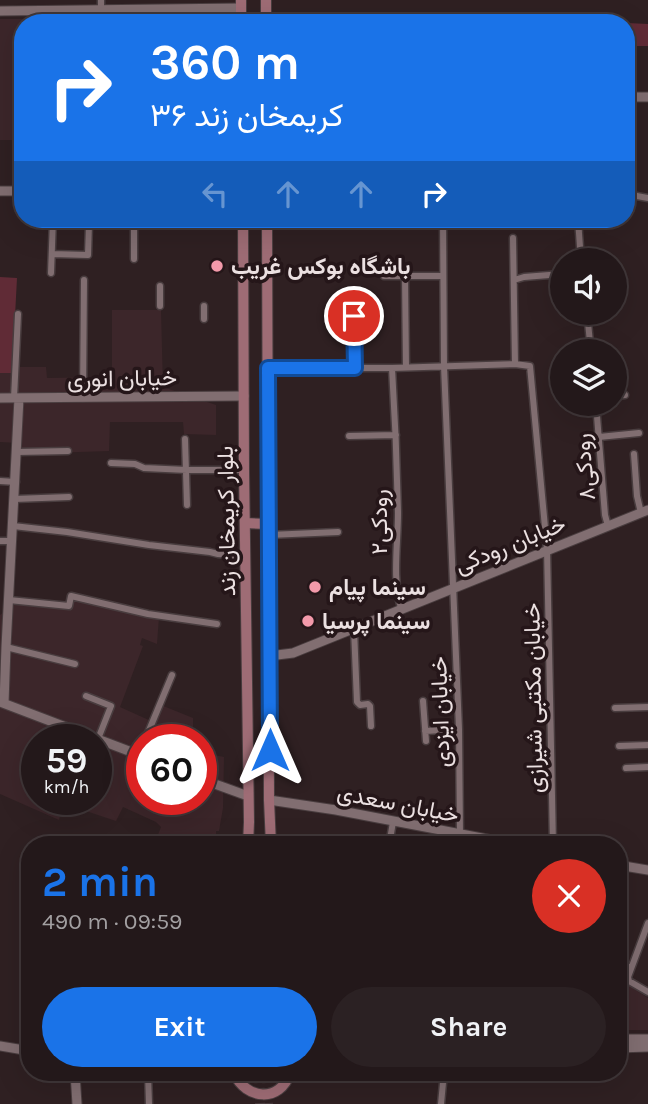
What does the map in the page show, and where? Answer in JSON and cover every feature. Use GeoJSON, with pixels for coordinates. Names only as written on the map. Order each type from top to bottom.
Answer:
{"type":"FeatureCollection","features":[{"type":"Feature","properties":{"kind":"main road","name":"بلوار کریمخان زند"},"geometry":{"type":"LineString","coordinates":[[243,228],[245,556],[251,836]]}},
{"type":"Feature","properties":{"kind":"main road","name":"بلوار کریمخان زند"},"geometry":{"type":"LineString","coordinates":[[267,228],[269,836]]}},
{"type":"Feature","properties":{"kind":"main road"},"geometry":{"type":"LineString","coordinates":[[245,523],[269,530]]}},
{"type":"Feature","properties":{"kind":"main road"},"geometry":{"type":"LineString","coordinates":[[238,1081],[250,1092],[265,1095],[276,1091],[286,1081]]}},
{"type":"Feature","properties":{"kind":"street"},"geometry":{"type":"LineString","coordinates":[[51,14],[56,0]]}},
{"type":"Feature","properties":{"kind":"street"},"geometry":{"type":"LineString","coordinates":[[100,14],[101,0]]}},
{"type":"Feature","properties":{"kind":"street"},"geometry":{"type":"LineString","coordinates":[[0,11],[241,4]]}},
{"type":"Feature","properties":{"kind":"street"},"geometry":{"type":"LineString","coordinates":[[648,198],[648,208]]}},
{"type":"Feature","properties":{"kind":"street"},"geometry":{"type":"LineString","coordinates":[[51,273],[52,228]]}},
{"type":"Feature","properties":{"kind":"street"},"geometry":{"type":"LineString","coordinates":[[52,254],[88,254],[89,228]]}},
{"type":"Feature","properties":{"kind":"street"},"geometry":{"type":"LineString","coordinates":[[134,228],[134,259]]}},
{"type":"Feature","properties":{"kind":"street","name":"خیابان ایزدی"},"geometry":{"type":"LineString","coordinates":[[443,228],[444,366],[459,729],[460,835]]}},
{"type":"Feature","properties":{"kind":"street"},"geometry":{"type":"LineString","coordinates":[[579,228],[581,248]]}},
{"type":"Feature","properties":{"kind":"street"},"geometry":{"type":"LineString","coordinates":[[268,368],[515,364],[513,238]]}},
{"type":"Feature","properties":{"kind":"street"},"geometry":{"type":"LineString","coordinates":[[514,280],[550,275]]}},
{"type":"Feature","properties":{"kind":"street"},"geometry":{"type":"LineString","coordinates":[[384,276],[443,276]]}},
{"type":"Feature","properties":{"kind":"street"},"geometry":{"type":"LineString","coordinates":[[405,276],[407,367]]}},
{"type":"Feature","properties":{"kind":"street"},"geometry":{"type":"LineString","coordinates":[[83,398],[84,280]]}},
{"type":"Feature","properties":{"kind":"street"},"geometry":{"type":"LineString","coordinates":[[160,286],[160,306]]}},
{"type":"Feature","properties":{"kind":"street"},"geometry":{"type":"LineString","coordinates":[[204,306],[204,320]]}},
{"type":"Feature","properties":{"kind":"street"},"geometry":{"type":"LineString","coordinates":[[18,314],[16,482],[2,702],[61,724]]}},
{"type":"Feature","properties":{"kind":"street"},"geometry":{"type":"LineString","coordinates":[[354,316],[355,368]]}},
{"type":"Feature","properties":{"kind":"street","name":"خیابان مکتبی شیرازی"},"geometry":{"type":"LineString","coordinates":[[515,364],[530,366],[547,549],[552,836]]}},
{"type":"Feature","properties":{"kind":"street","name":"رودکی۲"},"geometry":{"type":"LineString","coordinates":[[392,368],[396,435],[397,594],[401,608]]}},
{"type":"Feature","properties":{"kind":"street","name":"خیابان انوری"},"geometry":{"type":"LineString","coordinates":[[0,398],[244,396]]}},
{"type":"Feature","properties":{"kind":"street","name":"رودکی۸"},"geometry":{"type":"LineString","coordinates":[[597,416],[608,526]]}},
{"type":"Feature","properties":{"kind":"street"},"geometry":{"type":"LineString","coordinates":[[599,437],[639,433]]}},
{"type":"Feature","properties":{"kind":"street"},"geometry":{"type":"LineString","coordinates":[[349,436],[396,435]]}},
{"type":"Feature","properties":{"kind":"street"},"geometry":{"type":"LineString","coordinates":[[185,439],[187,505]]}},
{"type":"Feature","properties":{"kind":"street"},"geometry":{"type":"LineString","coordinates":[[17,452],[68,451]]}},
{"type":"Feature","properties":{"kind":"street"},"geometry":{"type":"LineString","coordinates":[[634,454],[637,496],[644,511]]}},
{"type":"Feature","properties":{"kind":"street"},"geometry":{"type":"LineString","coordinates":[[111,463],[135,464],[144,468],[244,470]]}},
{"type":"Feature","properties":{"kind":"street"},"geometry":{"type":"LineString","coordinates":[[0,481],[16,482]]}},
{"type":"Feature","properties":{"kind":"street"},"geometry":{"type":"LineString","coordinates":[[14,499],[69,497]]}},
{"type":"Feature","properties":{"kind":"street","name":"خیابان رودکی"},"geometry":{"type":"LineString","coordinates":[[269,656],[293,653],[644,511]]}},
{"type":"Feature","properties":{"kind":"street"},"geometry":{"type":"LineString","coordinates":[[13,526],[245,556]]}},
{"type":"Feature","properties":{"kind":"street"},"geometry":{"type":"LineString","coordinates":[[269,530],[338,532]]}},
{"type":"Feature","properties":{"kind":"street"},"geometry":{"type":"LineString","coordinates":[[0,541],[12,541]]}},
{"type":"Feature","properties":{"kind":"street"},"geometry":{"type":"LineString","coordinates":[[9,600],[69,606],[71,596],[148,614],[217,624]]}},
{"type":"Feature","properties":{"kind":"street"},"geometry":{"type":"LineString","coordinates":[[354,629],[357,702],[359,705],[370,706],[371,726]]}},
{"type":"Feature","properties":{"kind":"street"},"geometry":{"type":"LineString","coordinates":[[6,647],[75,664]]}},
{"type":"Feature","properties":{"kind":"street"},"geometry":{"type":"LineString","coordinates":[[152,724],[172,675]]}},
{"type":"Feature","properties":{"kind":"street"},"geometry":{"type":"LineString","coordinates":[[86,696],[111,705],[104,724]]}},
{"type":"Feature","properties":{"kind":"street"},"geometry":{"type":"LineString","coordinates":[[423,701],[426,741]]}},
{"type":"Feature","properties":{"kind":"street"},"geometry":{"type":"LineString","coordinates":[[615,708],[648,707]]}},
{"type":"Feature","properties":{"kind":"street"},"geometry":{"type":"LineString","coordinates":[[425,731],[459,729]]}},
{"type":"Feature","properties":{"kind":"street"},"geometry":{"type":"LineString","coordinates":[[619,746],[648,745]]}},
{"type":"Feature","properties":{"kind":"street"},"geometry":{"type":"LineString","coordinates":[[626,768],[648,768]]}},
{"type":"Feature","properties":{"kind":"street"},"geometry":{"type":"LineString","coordinates":[[217,785],[248,796]]}},
{"type":"Feature","properties":{"kind":"street","name":"خیابان سعدی"},"geometry":{"type":"LineString","coordinates":[[269,800],[336,810],[466,836]]}},
{"type":"Feature","properties":{"kind":"street"},"geometry":{"type":"LineString","coordinates":[[391,836],[393,822]]}},
{"type":"Feature","properties":{"kind":"street"},"geometry":{"type":"LineString","coordinates":[[627,866],[648,870]]}},
{"type":"Feature","properties":{"kind":"street"},"geometry":{"type":"LineString","coordinates":[[648,923],[628,979],[648,992]]}},
{"type":"Feature","properties":{"kind":"street"},"geometry":{"type":"LineString","coordinates":[[627,1039],[648,1039]]}},
{"type":"Feature","properties":{"kind":"street"},"geometry":{"type":"LineString","coordinates":[[0,1046],[21,1050]]}},
{"type":"Feature","properties":{"kind":"street"},"geometry":{"type":"LineString","coordinates":[[627,1048],[648,1047]]}},
{"type":"Feature","properties":{"kind":"street"},"geometry":{"type":"LineString","coordinates":[[76,1081],[77,1104]]}},
{"type":"Feature","properties":{"kind":"street"},"geometry":{"type":"LineString","coordinates":[[148,1081],[149,1104]]}},
{"type":"Feature","properties":{"kind":"street"},"geometry":{"type":"LineString","coordinates":[[442,1104],[443,1081]]}},
{"type":"Feature","properties":{"kind":"shaded area"},"geometry":{"type":"Polygon","coordinates":[[[0,19],[14,19],[14,140],[0,140],[0,19]]]}},
{"type":"Feature","properties":{"kind":"shaded area"},"geometry":{"type":"Polygon","coordinates":[[[635,23],[648,24],[648,46],[635,46],[635,23]]]}},
{"type":"Feature","properties":{"kind":"shaded area"},"geometry":{"type":"Polygon","coordinates":[[[0,277],[17,278],[12,373],[0,373],[0,277]]]}},
{"type":"Feature","properties":{"kind":"shaded area"},"geometry":{"type":"Polygon","coordinates":[[[112,310],[161,310],[163,387],[216,405],[216,435],[184,434],[183,422],[110,422],[109,451],[19,454],[19,443],[0,442],[0,373],[12,373],[12,367],[46,367],[47,378],[112,377],[112,310]]]}},
{"type":"Feature","properties":{"kind":"shaded area"},"geometry":{"type":"Polygon","coordinates":[[[69,595],[159,617],[157,644],[142,638],[140,645],[143,646],[120,707],[151,721],[161,705],[193,718],[193,724],[126,724],[126,808],[123,807],[116,821],[98,815],[112,815],[112,724],[21,724],[21,803],[0,794],[0,615],[16,602],[67,607],[69,595]]]}},
{"type":"Feature","properties":{"kind":"shaded area"},"geometry":{"type":"Polygon","coordinates":[[[217,756],[224,757],[223,808],[216,836],[158,836],[161,827],[141,815],[217,815],[217,756]]]}},
{"type":"Feature","properties":{"kind":"shaded area"},"geometry":{"type":"Polygon","coordinates":[[[48,815],[60,815],[59,820],[48,815]]]}},
{"type":"Feature","properties":{"kind":"shaded area"},"geometry":{"type":"Polygon","coordinates":[[[628,985],[648,998],[648,1030],[627,1030],[628,985]]]}},
{"type":"Feature","properties":{"kind":"tunnel"},"geometry":{"type":"LineString","coordinates":[[259,1081],[260,1104]]}},
{"type":"Feature","properties":{"kind":"tunnel"},"geometry":{"type":"LineString","coordinates":[[267,1081],[268,1104]]}},
{"type":"Feature","properties":{"kind":"place","name":"باشگاه بوکس غریب"},"geometry":{"type":"Point","coordinates":[217,266]}},
{"type":"Feature","properties":{"kind":"place","name":"سینما پیام"},"geometry":{"type":"Point","coordinates":[315,587]}},
{"type":"Feature","properties":{"kind":"place","name":"سینما پرسیا"},"geometry":{"type":"Point","coordinates":[308,621]}},
{"type":"Feature","properties":{"kind":"route"},"geometry":{"type":"LineString","coordinates":[[270,750],[268,368],[355,368],[354,316]]}}]}
